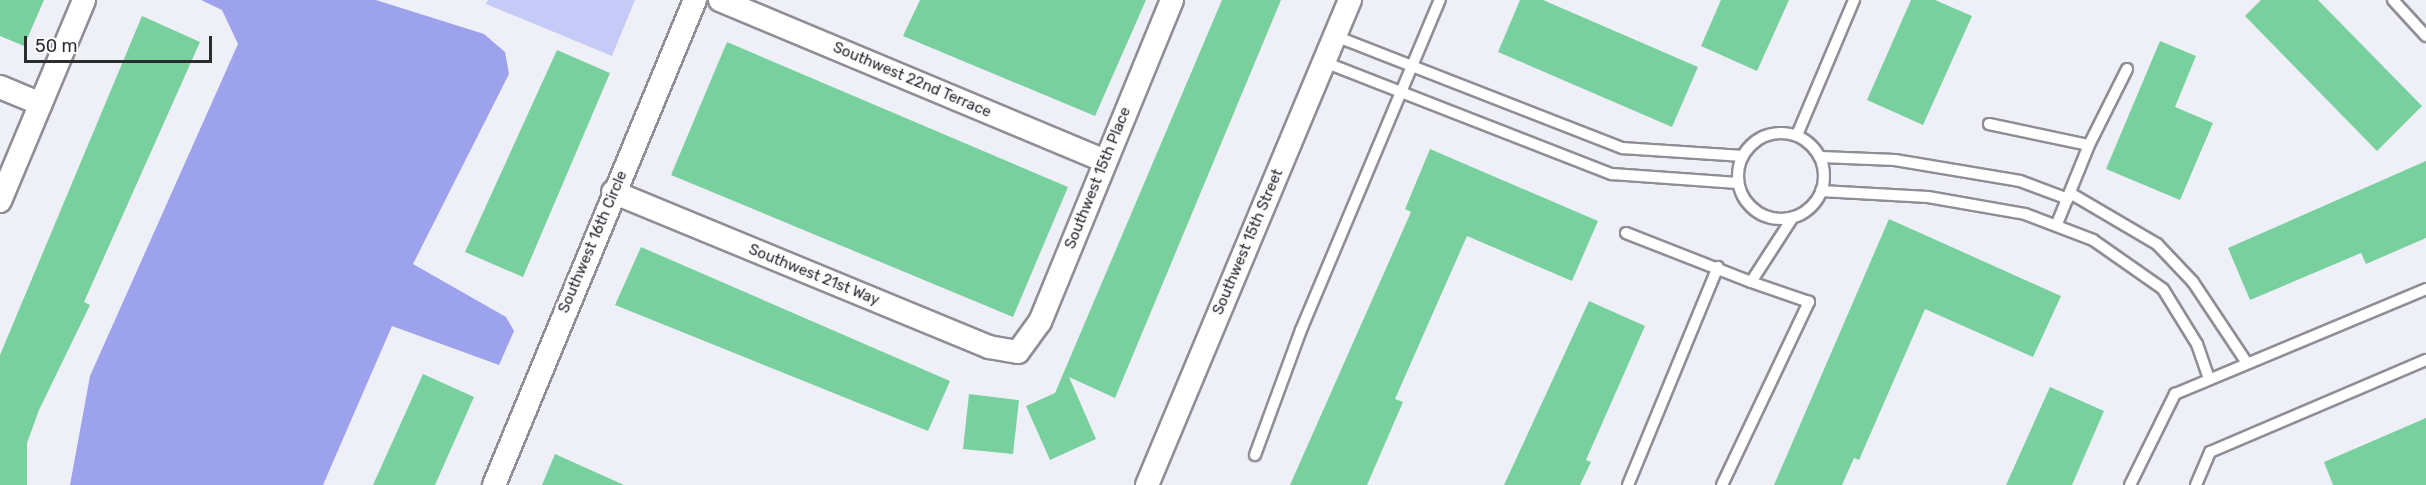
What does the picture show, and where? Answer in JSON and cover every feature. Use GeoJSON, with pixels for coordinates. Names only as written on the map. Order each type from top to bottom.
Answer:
{"type":"FeatureCollection","features":[{"type":"Feature","properties":{"kind":"street"},"geometry":{"type":"LineString","coordinates":[[0,201],[84,0]]}},
{"type":"Feature","properties":{"kind":"street","name":"Southwest 16th Circle"},"geometry":{"type":"LineString","coordinates":[[494,485],[613,192],[695,0]]}},
{"type":"Feature","properties":{"kind":"street","name":"Southwest 22nd Terrace"},"geometry":{"type":"LineString","coordinates":[[720,0],[1105,161]]}},
{"type":"Feature","properties":{"kind":"street","name":"Southwest 15th Place"},"geometry":{"type":"LineString","coordinates":[[1018,352],[1040,321],[1172,0]]}},
{"type":"Feature","properties":{"kind":"street","name":"Southwest 15th Street"},"geometry":{"type":"LineString","coordinates":[[1147,485],[1350,0]]}},
{"type":"Feature","properties":{"kind":"street"},"geometry":{"type":"LineString","coordinates":[[0,87],[41,105]]}},
{"type":"Feature","properties":{"kind":"street","name":"Southwest 21st Way"},"geometry":{"type":"LineString","coordinates":[[613,192],[989,347],[1018,352]]}},
{"type":"Feature","properties":{"kind":"lane"},"geometry":{"type":"LineString","coordinates":[[1255,455],[1410,65],[1440,0]]}},
{"type":"Feature","properties":{"kind":"lane"},"geometry":{"type":"LineString","coordinates":[[1797,135],[1854,0]]}},
{"type":"Feature","properties":{"kind":"lane"},"geometry":{"type":"LineString","coordinates":[[2393,0],[2426,36]]}},
{"type":"Feature","properties":{"kind":"lane"},"geometry":{"type":"LineString","coordinates":[[1335,36],[1623,148],[1742,156],[1772,133],[1797,135],[1821,157],[1895,160],[2009,179],[2069,196],[2157,244],[2193,282],[2247,363]]}},
{"type":"Feature","properties":{"kind":"lane"},"geometry":{"type":"LineString","coordinates":[[1324,62],[1612,174],[1738,183]]}},
{"type":"Feature","properties":{"kind":"lane"},"geometry":{"type":"LineString","coordinates":[[2056,224],[2089,145],[2127,69]]}},
{"type":"Feature","properties":{"kind":"lane"},"geometry":{"type":"LineString","coordinates":[[1989,124],[2089,145]]}},
{"type":"Feature","properties":{"kind":"lane"},"geometry":{"type":"LineString","coordinates":[[1742,156],[1738,183],[1743,196],[1764,216],[1793,218],[1806,212],[1821,191],[1821,157]]}},
{"type":"Feature","properties":{"kind":"lane"},"geometry":{"type":"LineString","coordinates":[[1821,191],[1928,196],[2056,224],[2093,240],[2163,289],[2197,344],[2209,379]]}},
{"type":"Feature","properties":{"kind":"lane"},"geometry":{"type":"LineString","coordinates":[[1751,282],[1793,218]]}},
{"type":"Feature","properties":{"kind":"lane"},"geometry":{"type":"LineString","coordinates":[[1626,233],[1809,302],[1722,485]]}},
{"type":"Feature","properties":{"kind":"lane"},"geometry":{"type":"LineString","coordinates":[[1628,485],[1718,267]]}},
{"type":"Feature","properties":{"kind":"lane"},"geometry":{"type":"LineString","coordinates":[[2130,485],[2175,394],[2426,289]]}},
{"type":"Feature","properties":{"kind":"lane"},"geometry":{"type":"LineString","coordinates":[[2196,485],[2210,452],[2426,360]]}},
{"type":"Feature","properties":{"kind":"shaded area"},"geometry":{"type":"Polygon","coordinates":[[[488,0],[635,0],[612,56],[486,4],[488,0]]]}},
{"type":"Feature","properties":{"kind":"water"},"geometry":{"type":"Polygon","coordinates":[[[201,0],[376,0],[484,34],[505,52],[509,74],[413,264],[506,317],[514,331],[499,365],[392,326],[323,485],[70,485],[90,376],[238,44],[222,10],[201,0]]]}},
{"type":"Feature","properties":{"kind":"building"},"geometry":{"type":"Polygon","coordinates":[[[0,0],[44,0],[24,46],[0,36],[0,0]]]}},
{"type":"Feature","properties":{"kind":"building"},"geometry":{"type":"Polygon","coordinates":[[[920,0],[1146,0],[1095,116],[903,36],[920,0]]]}},
{"type":"Feature","properties":{"kind":"building"},"geometry":{"type":"Polygon","coordinates":[[[1222,0],[1281,0],[1115,398],[1069,377],[1096,439],[1050,460],[1026,406],[1055,393],[1222,0]]]}},
{"type":"Feature","properties":{"kind":"building"},"geometry":{"type":"Polygon","coordinates":[[[1520,0],[1543,0],[1698,67],[1672,127],[1498,52],[1520,0]]]}},
{"type":"Feature","properties":{"kind":"building"},"geometry":{"type":"Polygon","coordinates":[[[1721,0],[1789,0],[1757,71],[1701,46],[1721,0]]]}},
{"type":"Feature","properties":{"kind":"building"},"geometry":{"type":"Polygon","coordinates":[[[1911,0],[1935,0],[1972,16],[1923,125],[1867,100],[1911,0]]]}},
{"type":"Feature","properties":{"kind":"building"},"geometry":{"type":"Polygon","coordinates":[[[2261,0],[2318,0],[2422,106],[2377,151],[2245,16],[2261,0]]]}},
{"type":"Feature","properties":{"kind":"building"},"geometry":{"type":"Polygon","coordinates":[[[142,16],[200,42],[84,302],[90,305],[39,410],[27,443],[27,485],[0,485],[0,355],[142,16]]]}},
{"type":"Feature","properties":{"kind":"building"},"geometry":{"type":"Polygon","coordinates":[[[2160,41],[2196,56],[2175,107],[2213,123],[2180,200],[2106,169],[2160,41]]]}},
{"type":"Feature","properties":{"kind":"building"},"geometry":{"type":"Polygon","coordinates":[[[727,42],[1068,187],[1013,317],[671,175],[727,42]]]}},
{"type":"Feature","properties":{"kind":"building"},"geometry":{"type":"Polygon","coordinates":[[[557,50],[610,73],[523,277],[465,252],[557,50]]]}},
{"type":"Feature","properties":{"kind":"building"},"geometry":{"type":"Polygon","coordinates":[[[1430,149],[1598,221],[1572,281],[1467,236],[1395,399],[1403,402],[1367,485],[1290,485],[1411,212],[1405,209],[1430,149]]]}},
{"type":"Feature","properties":{"kind":"building"},"geometry":{"type":"Polygon","coordinates":[[[2426,161],[2426,238],[2366,264],[2361,253],[2250,300],[2228,248],[2426,161]]]}},
{"type":"Feature","properties":{"kind":"building"},"geometry":{"type":"Polygon","coordinates":[[[1889,219],[2061,296],[2033,357],[1925,309],[1859,460],[1854,458],[1842,485],[1774,485],[1889,219]]]}},
{"type":"Feature","properties":{"kind":"building"},"geometry":{"type":"Polygon","coordinates":[[[641,247],[950,381],[928,431],[615,305],[641,247]]]}},
{"type":"Feature","properties":{"kind":"building"},"geometry":{"type":"Polygon","coordinates":[[[1589,301],[1645,326],[1586,460],[1591,462],[1580,485],[1504,485],[1589,301]]]}},
{"type":"Feature","properties":{"kind":"building"},"geometry":{"type":"Polygon","coordinates":[[[423,374],[474,397],[435,485],[373,485],[423,374]]]}},
{"type":"Feature","properties":{"kind":"building"},"geometry":{"type":"Polygon","coordinates":[[[2050,387],[2104,411],[2072,485],[2006,485],[2050,387]]]}},
{"type":"Feature","properties":{"kind":"building"},"geometry":{"type":"Polygon","coordinates":[[[969,394],[1019,400],[1013,454],[963,449],[969,394]]]}},
{"type":"Feature","properties":{"kind":"building"},"geometry":{"type":"Polygon","coordinates":[[[2426,418],[2426,485],[2333,485],[2324,462],[2426,418]]]}},
{"type":"Feature","properties":{"kind":"building"},"geometry":{"type":"Polygon","coordinates":[[[555,454],[624,485],[542,485],[555,454]]]}}]}
